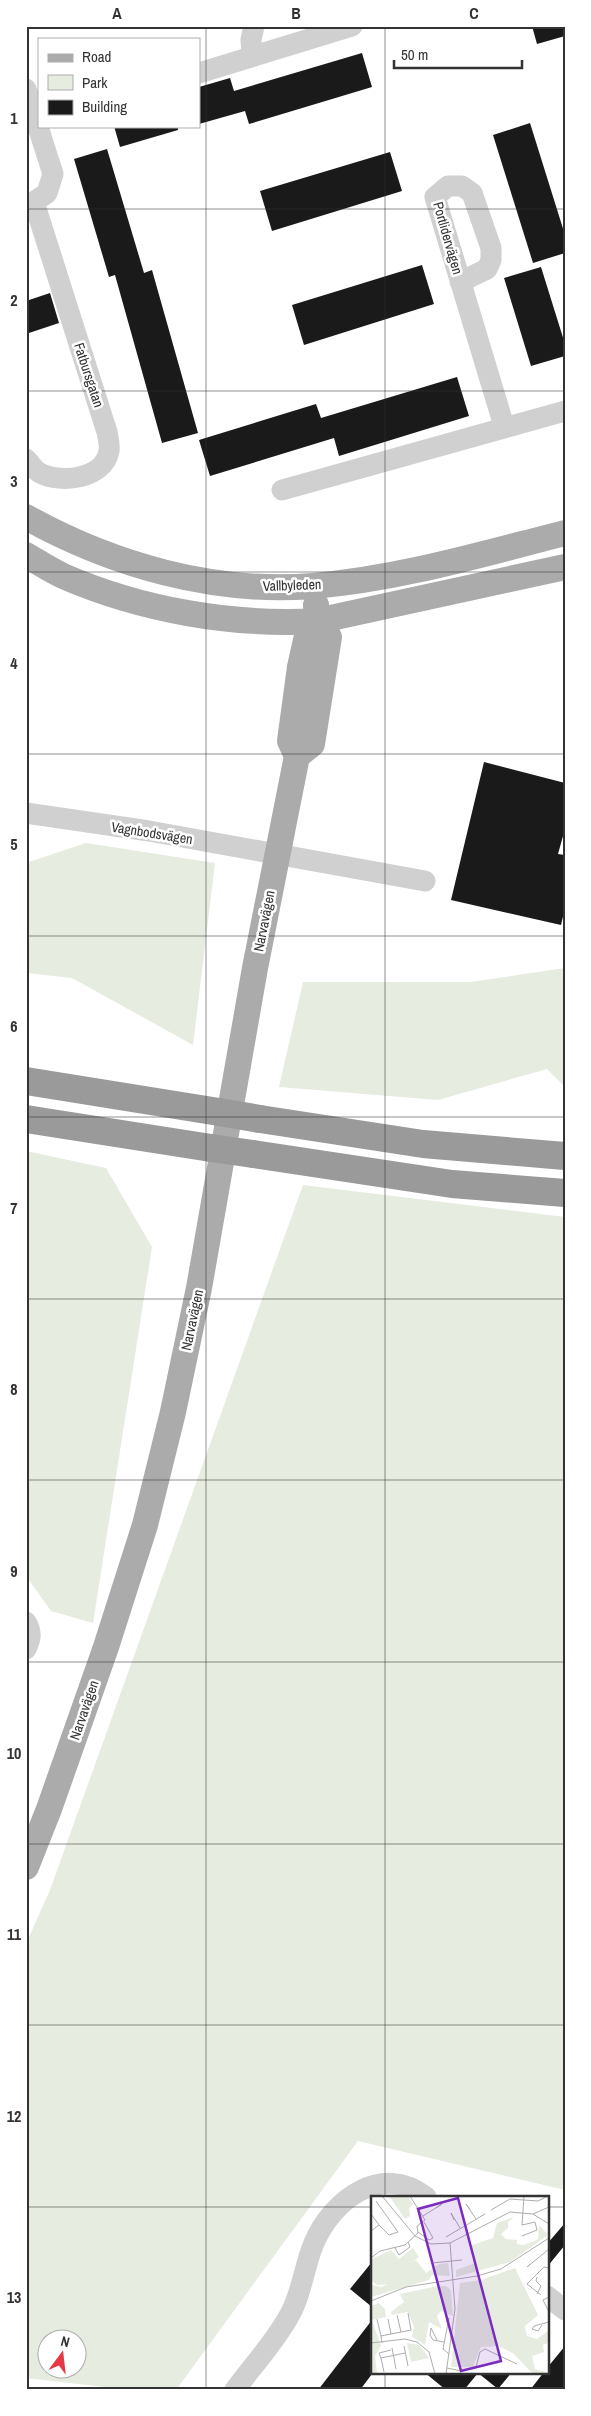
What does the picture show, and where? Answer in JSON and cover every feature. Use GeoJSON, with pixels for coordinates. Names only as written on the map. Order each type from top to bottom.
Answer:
{"type":"FeatureCollection","features":[{"type":"Feature","properties":{"kind":"highway"},"geometry":{"type":"LineString","coordinates":[[26,1081],[423,1144],[565,1156]]}},
{"type":"Feature","properties":{"kind":"highway"},"geometry":{"type":"LineString","coordinates":[[26,1119],[452,1184],[565,1193]]}},
{"type":"Feature","properties":{"kind":"main road","name":"Vallbyleden"},"geometry":{"type":"LineString","coordinates":[[26,517],[92,550],[168,574],[210,582],[264,587],[313,586],[409,571],[565,533]]}},
{"type":"Feature","properties":{"kind":"main road"},"geometry":{"type":"LineString","coordinates":[[26,555],[62,576],[131,600],[170,609],[284,622],[317,621],[565,568]]}},
{"type":"Feature","properties":{"kind":"main road"},"geometry":{"type":"LineString","coordinates":[[296,756],[312,744],[329,637],[317,621],[313,586]]}},
{"type":"Feature","properties":{"kind":"main road"},"geometry":{"type":"LineString","coordinates":[[263,620],[289,642],[300,667]]}},
{"type":"Feature","properties":{"kind":"main road","name":"Narvavägen"},"geometry":{"type":"LineString","coordinates":[[26,1867],[49,1809],[106,1647],[145,1525],[173,1412],[199,1288],[296,756],[290,741],[300,667],[306,640],[317,621]]}},
{"type":"Feature","properties":{"kind":"street"},"geometry":{"type":"LineString","coordinates":[[248,57],[252,55],[250,40],[254,26]]}},
{"type":"Feature","properties":{"kind":"street"},"geometry":{"type":"LineString","coordinates":[[200,73],[352,26]]}},
{"type":"Feature","properties":{"kind":"street","name":"Fatbursgatan"},"geometry":{"type":"LineString","coordinates":[[26,89],[38,121]]}},
{"type":"Feature","properties":{"kind":"street","name":"Fatbursgatan"},"geometry":{"type":"LineString","coordinates":[[26,459],[39,473],[57,477],[78,478],[94,470],[105,461],[109,450],[107,432],[30,203],[47,193],[53,174],[40,128]]}},
{"type":"Feature","properties":{"kind":"street","name":"Portlidervägen"},"geometry":{"type":"LineString","coordinates":[[460,282],[504,426]]}},
{"type":"Feature","properties":{"kind":"street"},"geometry":{"type":"LineString","coordinates":[[282,490],[504,426],[565,411]]}},
{"type":"Feature","properties":{"kind":"street","name":"Vagnbodsvägen"},"geometry":{"type":"LineString","coordinates":[[26,813],[278,854],[425,881]]}},
{"type":"Feature","properties":{"kind":"street"},"geometry":{"type":"LineString","coordinates":[[26,1622],[31,1631],[30,1641],[26,1649]]}},
{"type":"Feature","properties":{"kind":"street"},"geometry":{"type":"LineString","coordinates":[[235,2390],[290,2315],[314,2243],[330,2216],[348,2199],[366,2186],[382,2183],[409,2188],[424,2196]]}},
{"type":"Feature","properties":{"kind":"street"},"geometry":{"type":"LineString","coordinates":[[548,2297],[565,2310]]}},
{"type":"Feature","properties":{"kind":"green space"},"geometry":{"type":"Polygon","coordinates":[[[86,843],[215,863],[193,1045],[72,978],[26,973],[26,863],[86,843]]]}},
{"type":"Feature","properties":{"kind":"green space"},"geometry":{"type":"Polygon","coordinates":[[[565,968],[565,1087],[547,1069],[438,1100],[279,1087],[303,982],[471,982],[565,968]]]}},
{"type":"Feature","properties":{"kind":"green space"},"geometry":{"type":"Polygon","coordinates":[[[26,1151],[106,1168],[152,1247],[93,1623],[51,1611],[26,1576],[26,1151]]]}},
{"type":"Feature","properties":{"kind":"green space"},"geometry":{"type":"Polygon","coordinates":[[[303,1185],[565,1217],[565,2190],[358,2141],[176,2390],[131,2390],[26,2378],[26,1944],[50,1890],[303,1185]]]}},
{"type":"Feature","properties":{"kind":"building"},"geometry":{"type":"Polygon","coordinates":[[[532,26],[565,26],[565,36],[537,44],[532,26]]]}},
{"type":"Feature","properties":{"kind":"building"},"geometry":{"type":"Polygon","coordinates":[[[362,53],[372,87],[249,124],[245,111],[200,124],[200,87],[230,78],[234,91],[362,53]]]}},
{"type":"Feature","properties":{"kind":"building"},"geometry":{"type":"Polygon","coordinates":[[[530,123],[565,235],[565,253],[533,263],[493,135],[530,123]]]}},
{"type":"Feature","properties":{"kind":"building"},"geometry":{"type":"Polygon","coordinates":[[[115,128],[178,128],[178,130],[120,147],[115,128]]]}},
{"type":"Feature","properties":{"kind":"building"},"geometry":{"type":"Polygon","coordinates":[[[107,149],[144,273],[152,270],[198,433],[162,443],[115,275],[109,277],[74,159],[107,149]]]}},
{"type":"Feature","properties":{"kind":"building"},"geometry":{"type":"Polygon","coordinates":[[[390,152],[402,191],[272,231],[260,191],[390,152]]]}},
{"type":"Feature","properties":{"kind":"building"},"geometry":{"type":"Polygon","coordinates":[[[422,265],[434,304],[304,345],[292,305],[422,265]]]}},
{"type":"Feature","properties":{"kind":"building"},"geometry":{"type":"Polygon","coordinates":[[[541,267],[565,344],[565,356],[531,366],[504,278],[541,267]]]}},
{"type":"Feature","properties":{"kind":"building"},"geometry":{"type":"Polygon","coordinates":[[[50,293],[59,323],[26,334],[26,301],[50,293]]]}},
{"type":"Feature","properties":{"kind":"building"},"geometry":{"type":"Polygon","coordinates":[[[457,377],[469,416],[339,456],[334,438],[210,476],[199,440],[316,404],[321,418],[457,377]]]}},
{"type":"Feature","properties":{"kind":"building"},"geometry":{"type":"Polygon","coordinates":[[[484,762],[565,783],[565,829],[558,854],[565,855],[565,908],[561,925],[451,900],[484,762]]]}},
{"type":"Feature","properties":{"kind":"building"},"geometry":{"type":"Polygon","coordinates":[[[565,2223],[565,2245],[548,2266],[548,2243],[565,2223]]]}},
{"type":"Feature","properties":{"kind":"building"},"geometry":{"type":"Polygon","coordinates":[[[371,2263],[371,2306],[350,2289],[371,2263]]]}},
{"type":"Feature","properties":{"kind":"building"},"geometry":{"type":"Polygon","coordinates":[[[371,2321],[372,2374],[360,2390],[318,2390],[371,2321]]]}},
{"type":"Feature","properties":{"kind":"building"},"geometry":{"type":"Polygon","coordinates":[[[565,2346],[565,2390],[530,2390],[542,2374],[548,2374],[548,2367],[565,2346]]]}},
{"type":"Feature","properties":{"kind":"building"},"geometry":{"type":"Polygon","coordinates":[[[426,2374],[477,2374],[464,2390],[446,2390],[426,2374]]]}},
{"type":"Feature","properties":{"kind":"building"},"geometry":{"type":"Polygon","coordinates":[[[479,2374],[510,2374],[498,2389],[479,2374]]]}}]}
